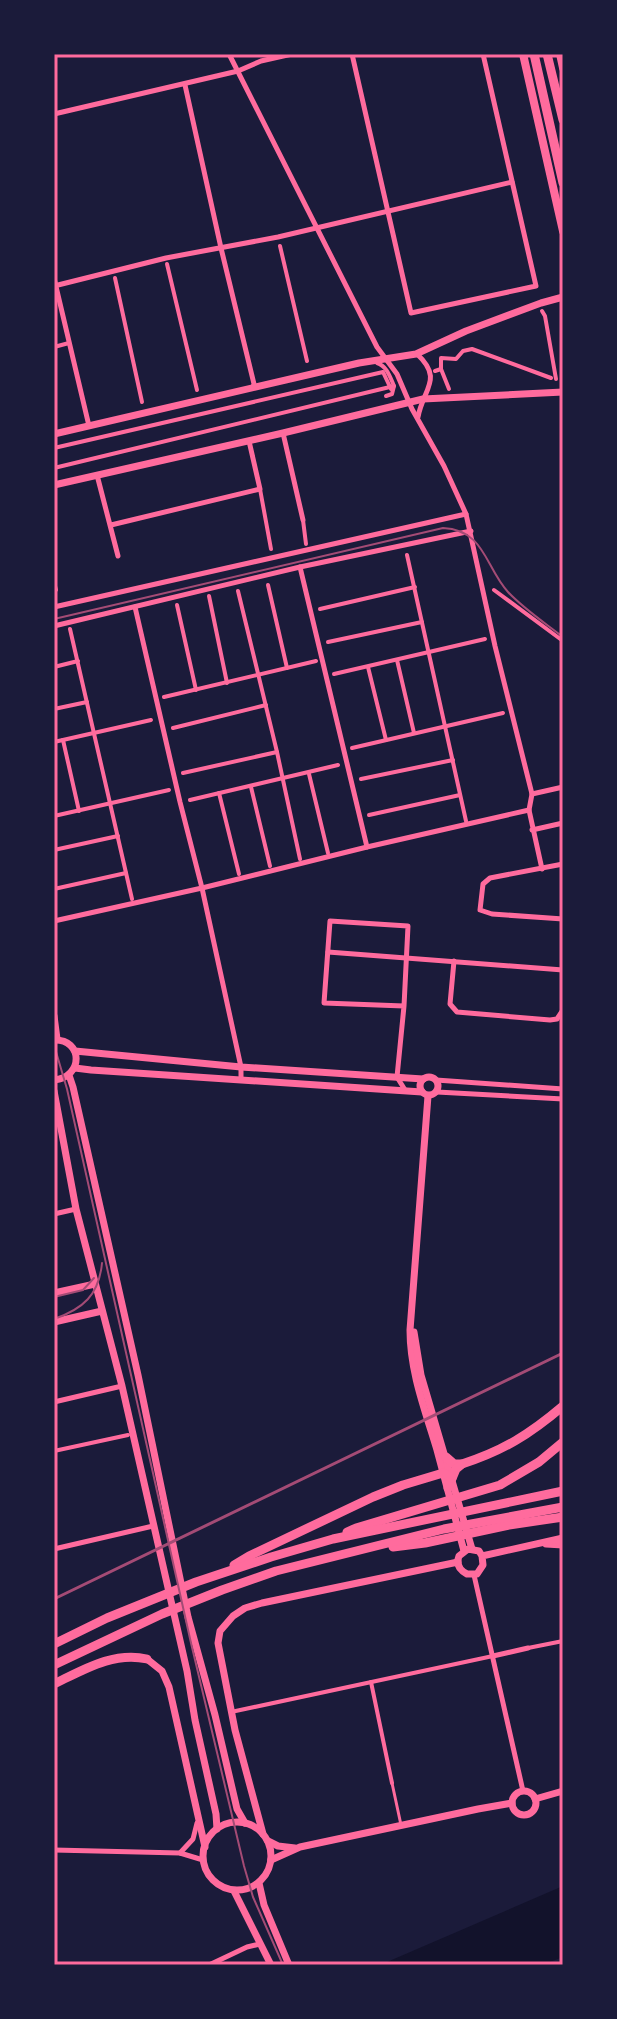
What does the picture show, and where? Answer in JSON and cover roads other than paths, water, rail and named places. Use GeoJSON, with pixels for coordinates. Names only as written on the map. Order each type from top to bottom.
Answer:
{"type":"FeatureCollection","features":[{"type":"Feature","properties":{"kind":"highway"},"geometry":{"type":"LineString","coordinates":[[534,54],[563,183]]}},
{"type":"Feature","properties":{"kind":"highway"},"geometry":{"type":"LineString","coordinates":[[547,54],[563,120]]}},
{"type":"Feature","properties":{"kind":"highway"},"geometry":{"type":"LineString","coordinates":[[220,1573],[343,1510],[403,1485],[448,1480],[462,1464],[507,1447],[563,1406]]}},
{"type":"Feature","properties":{"kind":"highway"},"geometry":{"type":"LineString","coordinates":[[333,1539],[356,1528],[483,1491],[521,1474],[563,1442]]}},
{"type":"Feature","properties":{"kind":"highway"},"geometry":{"type":"LineString","coordinates":[[446,1457],[454,1464],[462,1464]]}},
{"type":"Feature","properties":{"kind":"highway"},"geometry":{"type":"LineString","coordinates":[[54,1644],[107,1618],[196,1582],[333,1539],[563,1491]]}},
{"type":"Feature","properties":{"kind":"highway"},"geometry":{"type":"LineString","coordinates":[[54,1665],[162,1614],[276,1571],[331,1556],[563,1507]]}},
{"type":"Feature","properties":{"kind":"highway"},"geometry":{"type":"LineString","coordinates":[[505,1521],[563,1517]]}},
{"type":"Feature","properties":{"kind":"highway"},"geometry":{"type":"LineString","coordinates":[[54,1684],[108,1660],[134,1656],[147,1659]]}},
{"type":"Feature","properties":{"kind":"main road"},"geometry":{"type":"LineString","coordinates":[[523,54],[563,231]]}},
{"type":"Feature","properties":{"kind":"main road"},"geometry":{"type":"LineString","coordinates":[[560,54],[563,68]]}},
{"type":"Feature","properties":{"kind":"street"},"geometry":{"type":"LineString","coordinates":[[229,54],[377,347],[397,374],[466,514],[532,794],[529,810],[542,869]]}},
{"type":"Feature","properties":{"kind":"street"},"geometry":{"type":"LineString","coordinates":[[54,114],[185,85],[292,54]]}},
{"type":"Feature","properties":{"kind":"street"},"geometry":{"type":"LineString","coordinates":[[352,54],[411,313],[536,286],[483,54]]}},
{"type":"Feature","properties":{"kind":"street"},"geometry":{"type":"LineString","coordinates":[[185,85],[253,387]]}},
{"type":"Feature","properties":{"kind":"street"},"geometry":{"type":"LineString","coordinates":[[89,426],[55,283],[278,237],[512,182]]}},
{"type":"Feature","properties":{"kind":"street"},"geometry":{"type":"LineString","coordinates":[[280,246],[307,361]]}},
{"type":"Feature","properties":{"kind":"street"},"geometry":{"type":"LineString","coordinates":[[167,264],[197,390]]}},
{"type":"Feature","properties":{"kind":"street"},"geometry":{"type":"LineString","coordinates":[[115,278],[142,402]]}},
{"type":"Feature","properties":{"kind":"street"},"geometry":{"type":"LineString","coordinates":[[54,434],[359,363],[416,354],[466,331],[563,297]]}},
{"type":"Feature","properties":{"kind":"street"},"geometry":{"type":"LineString","coordinates":[[449,389],[438,370],[441,358],[456,359],[463,351],[472,349],[553,379],[542,311]]}},
{"type":"Feature","properties":{"kind":"street"},"geometry":{"type":"LineString","coordinates":[[54,347],[69,343]]}},
{"type":"Feature","properties":{"kind":"street"},"geometry":{"type":"LineString","coordinates":[[416,354],[428,366],[431,377],[418,418]]}},
{"type":"Feature","properties":{"kind":"street"},"geometry":{"type":"LineString","coordinates":[[377,363],[386,369],[392,388],[392,394],[386,396]]}},
{"type":"Feature","properties":{"kind":"street"},"geometry":{"type":"LineString","coordinates":[[54,448],[383,372],[392,388]]}},
{"type":"Feature","properties":{"kind":"street"},"geometry":{"type":"LineString","coordinates":[[54,468],[392,388]]}},
{"type":"Feature","properties":{"kind":"street"},"geometry":{"type":"LineString","coordinates":[[54,485],[423,399],[563,392]]}},
{"type":"Feature","properties":{"kind":"street"},"geometry":{"type":"LineString","coordinates":[[283,433],[306,544]]}},
{"type":"Feature","properties":{"kind":"street"},"geometry":{"type":"LineString","coordinates":[[249,440],[271,549]]}},
{"type":"Feature","properties":{"kind":"street"},"geometry":{"type":"LineString","coordinates":[[97,475],[118,556]]}},
{"type":"Feature","properties":{"kind":"street"},"geometry":{"type":"LineString","coordinates":[[111,525],[260,489]]}},
{"type":"Feature","properties":{"kind":"street"},"geometry":{"type":"LineString","coordinates":[[54,607],[466,514]]}},
{"type":"Feature","properties":{"kind":"street"},"geometry":{"type":"LineString","coordinates":[[54,626],[300,567],[471,531]]}},
{"type":"Feature","properties":{"kind":"street"},"geometry":{"type":"LineString","coordinates":[[407,555],[466,821]]}},
{"type":"Feature","properties":{"kind":"street"},"geometry":{"type":"LineString","coordinates":[[300,567],[367,847]]}},
{"type":"Feature","properties":{"kind":"street"},"geometry":{"type":"LineString","coordinates":[[54,582],[56,590]]}},
{"type":"Feature","properties":{"kind":"street"},"geometry":{"type":"LineString","coordinates":[[268,585],[287,669]]}},
{"type":"Feature","properties":{"kind":"street"},"geometry":{"type":"LineString","coordinates":[[320,609],[415,587]]}},
{"type":"Feature","properties":{"kind":"street"},"geometry":{"type":"LineString","coordinates":[[494,590],[563,641]]}},
{"type":"Feature","properties":{"kind":"street"},"geometry":{"type":"LineString","coordinates":[[238,591],[300,859]]}},
{"type":"Feature","properties":{"kind":"street"},"geometry":{"type":"LineString","coordinates":[[209,596],[227,683]]}},
{"type":"Feature","properties":{"kind":"street"},"geometry":{"type":"LineString","coordinates":[[177,605],[196,690]]}},
{"type":"Feature","properties":{"kind":"street"},"geometry":{"type":"LineString","coordinates":[[135,607],[202,888],[243,1081]]}},
{"type":"Feature","properties":{"kind":"street"},"geometry":{"type":"LineString","coordinates":[[328,642],[422,622]]}},
{"type":"Feature","properties":{"kind":"street"},"geometry":{"type":"LineString","coordinates":[[70,629],[132,899]]}},
{"type":"Feature","properties":{"kind":"street"},"geometry":{"type":"LineString","coordinates":[[334,674],[485,639]]}},
{"type":"Feature","properties":{"kind":"street"},"geometry":{"type":"LineString","coordinates":[[397,660],[414,733]]}},
{"type":"Feature","properties":{"kind":"street"},"geometry":{"type":"LineString","coordinates":[[54,667],[78,661]]}},
{"type":"Feature","properties":{"kind":"street"},"geometry":{"type":"LineString","coordinates":[[164,697],[316,661]]}},
{"type":"Feature","properties":{"kind":"street"},"geometry":{"type":"LineString","coordinates":[[368,667],[386,740]]}},
{"type":"Feature","properties":{"kind":"street"},"geometry":{"type":"LineString","coordinates":[[54,709],[87,701]]}},
{"type":"Feature","properties":{"kind":"street"},"geometry":{"type":"LineString","coordinates":[[173,728],[266,705]]}},
{"type":"Feature","properties":{"kind":"street"},"geometry":{"type":"LineString","coordinates":[[352,748],[503,713]]}},
{"type":"Feature","properties":{"kind":"street"},"geometry":{"type":"LineString","coordinates":[[54,742],[151,720]]}},
{"type":"Feature","properties":{"kind":"street"},"geometry":{"type":"LineString","coordinates":[[63,740],[79,811]]}},
{"type":"Feature","properties":{"kind":"street"},"geometry":{"type":"LineString","coordinates":[[183,773],[277,752]]}},
{"type":"Feature","properties":{"kind":"street"},"geometry":{"type":"LineString","coordinates":[[361,779],[453,760]]}},
{"type":"Feature","properties":{"kind":"street"},"geometry":{"type":"LineString","coordinates":[[190,800],[338,765]]}},
{"type":"Feature","properties":{"kind":"street"},"geometry":{"type":"LineString","coordinates":[[309,772],[328,853]]}},
{"type":"Feature","properties":{"kind":"street"},"geometry":{"type":"LineString","coordinates":[[250,786],[270,866]]}},
{"type":"Feature","properties":{"kind":"street"},"geometry":{"type":"LineString","coordinates":[[532,794],[563,787]]}},
{"type":"Feature","properties":{"kind":"street"},"geometry":{"type":"LineString","coordinates":[[54,816],[169,790]]}},
{"type":"Feature","properties":{"kind":"street"},"geometry":{"type":"LineString","coordinates":[[219,793],[239,874]]}},
{"type":"Feature","properties":{"kind":"street"},"geometry":{"type":"LineString","coordinates":[[369,815],[460,795]]}},
{"type":"Feature","properties":{"kind":"street"},"geometry":{"type":"LineString","coordinates":[[54,921],[529,810]]}},
{"type":"Feature","properties":{"kind":"street"},"geometry":{"type":"LineString","coordinates":[[532,830],[563,823]]}},
{"type":"Feature","properties":{"kind":"street"},"geometry":{"type":"LineString","coordinates":[[54,850],[118,836]]}},
{"type":"Feature","properties":{"kind":"street"},"geometry":{"type":"LineString","coordinates":[[563,864],[490,878],[483,884],[481,912],[563,919]]}},
{"type":"Feature","properties":{"kind":"street"},"geometry":{"type":"LineString","coordinates":[[54,889],[126,873]]}},
{"type":"Feature","properties":{"kind":"street"},"geometry":{"type":"LineString","coordinates":[[404,1006],[324,1003],[330,921],[408,926],[404,1006],[397,1077],[406,1091]]}},
{"type":"Feature","properties":{"kind":"street"},"geometry":{"type":"LineString","coordinates":[[328,952],[563,970]]}},
{"type":"Feature","properties":{"kind":"street"},"geometry":{"type":"LineString","coordinates":[[454,961],[450,1004],[457,1012],[550,1020],[557,1019],[563,1010]]}},
{"type":"Feature","properties":{"kind":"street"},"geometry":{"type":"LineString","coordinates":[[54,1016],[56,1039],[70,1044],[77,1060],[69,1075],[54,1080]]}},
{"type":"Feature","properties":{"kind":"street"},"geometry":{"type":"LineString","coordinates":[[75,1051],[241,1067],[429,1077],[563,1089]]}},
{"type":"Feature","properties":{"kind":"street"},"geometry":{"type":"LineString","coordinates":[[75,1068],[429,1093],[563,1099]]}},
{"type":"Feature","properties":{"kind":"street"},"geometry":{"type":"LineString","coordinates":[[69,1075],[138,1375],[188,1617],[237,1809],[245,1823]]}},
{"type":"Feature","properties":{"kind":"street"},"geometry":{"type":"LineString","coordinates":[[423,1079],[420,1084],[429,1093],[410,1341],[413,1365],[468,1550]]}},
{"type":"Feature","properties":{"kind":"street"},"geometry":{"type":"LineString","coordinates":[[429,1093],[439,1087],[436,1080]]}},
{"type":"Feature","properties":{"kind":"street"},"geometry":{"type":"LineString","coordinates":[[54,1091],[76,1209],[122,1386],[187,1671],[217,1829]]}},
{"type":"Feature","properties":{"kind":"street"},"geometry":{"type":"LineString","coordinates":[[54,1214],[76,1209]]}},
{"type":"Feature","properties":{"kind":"street"},"geometry":{"type":"LineString","coordinates":[[54,1293],[95,1284]]}},
{"type":"Feature","properties":{"kind":"street"},"geometry":{"type":"LineString","coordinates":[[54,1322],[102,1311]]}},
{"type":"Feature","properties":{"kind":"street"},"geometry":{"type":"LineString","coordinates":[[411,1314],[421,1375],[446,1457],[448,1480]]}},
{"type":"Feature","properties":{"kind":"street"},"geometry":{"type":"LineString","coordinates":[[54,1402],[122,1386]]}},
{"type":"Feature","properties":{"kind":"street"},"geometry":{"type":"LineString","coordinates":[[54,1451],[128,1435]]}},
{"type":"Feature","properties":{"kind":"street"},"geometry":{"type":"LineString","coordinates":[[54,1549],[153,1526]]}},
{"type":"Feature","properties":{"kind":"street"},"geometry":{"type":"LineString","coordinates":[[482,1556],[563,1538]]}},
{"type":"Feature","properties":{"kind":"street"},"geometry":{"type":"LineString","coordinates":[[540,1544],[563,1545]]}},
{"type":"Feature","properties":{"kind":"street"},"geometry":{"type":"LineString","coordinates":[[468,1550],[480,1552],[482,1556],[481,1570],[474,1575],[462,1572],[459,1556],[468,1550]]}},
{"type":"Feature","properties":{"kind":"street"},"geometry":{"type":"LineString","coordinates":[[297,1848],[278,1846],[266,1837],[255,1827],[245,1823],[226,1824],[209,1837],[203,1860],[210,1877],[234,1891],[252,1888],[259,1883],[266,1875],[271,1860],[266,1837],[231,1712],[218,1643],[220,1631],[245,1608],[262,1603],[458,1562]]}},
{"type":"Feature","properties":{"kind":"street"},"geometry":{"type":"LineString","coordinates":[[474,1575],[523,1791]]}},
{"type":"Feature","properties":{"kind":"street"},"geometry":{"type":"LineString","coordinates":[[231,1712],[563,1641]]}},
{"type":"Feature","properties":{"kind":"street"},"geometry":{"type":"LineString","coordinates":[[147,1659],[162,1671],[169,1687],[205,1847]]}},
{"type":"Feature","properties":{"kind":"street"},"geometry":{"type":"LineString","coordinates":[[371,1682],[392,1783]]}},
{"type":"Feature","properties":{"kind":"street"},"geometry":{"type":"LineString","coordinates":[[523,1791],[535,1799],[533,1811],[526,1815],[518,1814],[513,1807],[516,1794],[523,1791]]}},
{"type":"Feature","properties":{"kind":"street"},"geometry":{"type":"LineString","coordinates":[[535,1799],[563,1791]]}},
{"type":"Feature","properties":{"kind":"street"},"geometry":{"type":"LineString","coordinates":[[271,1860],[297,1848],[512,1803]]}},
{"type":"Feature","properties":{"kind":"street"},"geometry":{"type":"LineString","coordinates":[[180,1853],[193,1839],[198,1818]]}},
{"type":"Feature","properties":{"kind":"street"},"geometry":{"type":"LineString","coordinates":[[54,1850],[180,1853],[203,1860]]}},
{"type":"Feature","properties":{"kind":"street"},"geometry":{"type":"LineString","coordinates":[[259,1883],[264,1905],[289,1965]]}},
{"type":"Feature","properties":{"kind":"street"},"geometry":{"type":"LineString","coordinates":[[234,1891],[270,1963]]}},
{"type":"Feature","properties":{"kind":"street"},"geometry":{"type":"LineString","coordinates":[[209,1965],[260,1944]]}},
{"type":"Feature","properties":{"kind":"lane"},"geometry":{"type":"LineString","coordinates":[[392,1783],[401,1825]]}},
{"type":"Feature","properties":{"kind":"tram line"},"geometry":{"type":"LineString","coordinates":[[54,619],[443,528],[468,535],[483,551],[508,592],[563,637]]}},
{"type":"Feature","properties":{"kind":"tram line"},"geometry":{"type":"LineString","coordinates":[[54,1045],[67,1089],[244,1866],[253,1897],[283,1965]]}},
{"type":"Feature","properties":{"kind":"tram line"},"geometry":{"type":"LineString","coordinates":[[54,1319],[73,1311],[88,1299],[97,1284],[102,1263]]}},
{"type":"Feature","properties":{"kind":"tram line"},"geometry":{"type":"LineString","coordinates":[[54,1297],[83,1290],[94,1278]]}},
{"type":"Feature","properties":{"kind":"railway"},"geometry":{"type":"LineString","coordinates":[[54,1599],[563,1353]]}}]}
